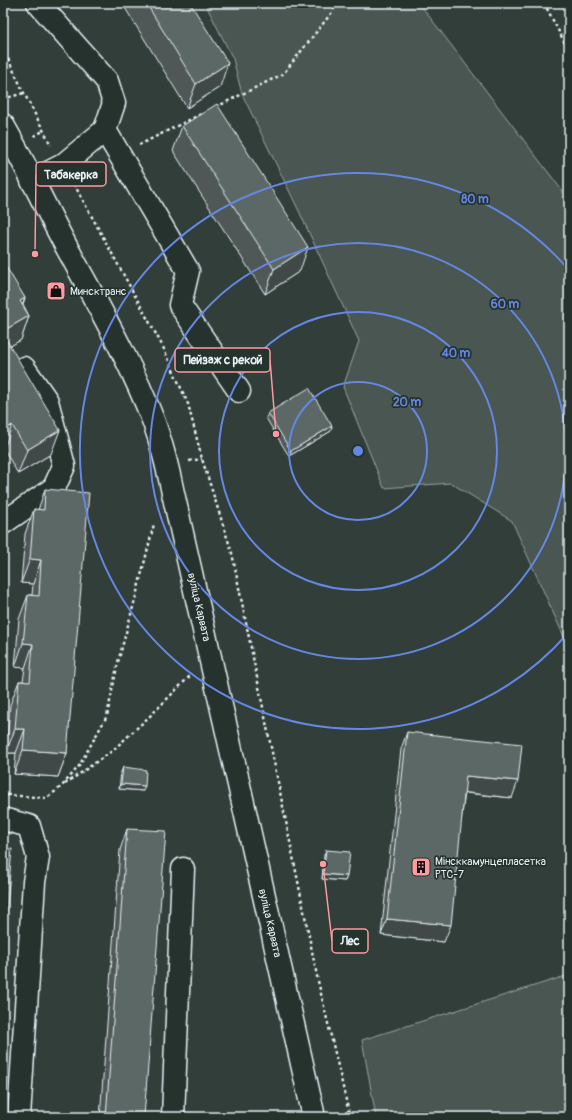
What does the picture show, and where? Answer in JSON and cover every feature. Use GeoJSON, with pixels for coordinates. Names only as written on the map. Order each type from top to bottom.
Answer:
{"type":"FeatureCollection","features":[{"type":"Feature","properties":{"kind":"street"},"geometry":{"type":"LineString","coordinates":[[32,181],[63,165],[105,130],[114,103],[107,81],[38,3]]}},
{"type":"Feature","properties":{"kind":"street","name":"вуліца Карвата"},"geometry":{"type":"LineString","coordinates":[[3,125],[72,257],[112,329],[154,421],[167,465],[314,1117]]}},
{"type":"Feature","properties":{"kind":"street"},"geometry":{"type":"LineString","coordinates":[[105,130],[188,271],[180,305],[239,391]]}},
{"type":"Feature","properties":{"kind":"street"},"geometry":{"type":"LineString","coordinates":[[3,523],[54,488],[64,466],[47,401],[24,368]]}},
{"type":"Feature","properties":{"kind":"street"},"geometry":{"type":"LineString","coordinates":[[3,818],[29,826],[38,857],[34,882],[19,1117]]}},
{"type":"Feature","properties":{"kind":"street"},"geometry":{"type":"LineString","coordinates":[[173,1117],[183,869]]}},
{"type":"Feature","properties":{"kind":"path"},"geometry":{"type":"LineString","coordinates":[[215,107],[283,74],[333,11],[336,3]]}},
{"type":"Feature","properties":{"kind":"path"},"geometry":{"type":"LineString","coordinates":[[544,3],[569,50]]}},
{"type":"Feature","properties":{"kind":"path"},"geometry":{"type":"LineString","coordinates":[[3,99],[24,93]]}},
{"type":"Feature","properties":{"kind":"path"},"geometry":{"type":"LineString","coordinates":[[119,155],[208,111]]}},
{"type":"Feature","properties":{"kind":"path"},"geometry":{"type":"LineString","coordinates":[[62,786],[79,766],[106,716],[118,662],[154,524]]}},
{"type":"Feature","properties":{"kind":"path"},"geometry":{"type":"LineString","coordinates":[[3,795],[47,798],[112,751],[190,676]]}},
{"type":"Feature","properties":{"kind":"shaded area"},"geometry":{"type":"Polygon","coordinates":[[[205,3],[419,3],[561,189],[569,218],[569,648],[512,521],[451,483],[384,488],[343,387],[359,341],[299,211],[242,94],[233,59],[205,3]]]}},
{"type":"Feature","properties":{"kind":"shaded area"},"geometry":{"type":"Polygon","coordinates":[[[569,975],[569,1117],[376,1117],[362,1040],[569,975]]]}},
{"type":"Feature","properties":{"kind":"building"},"geometry":{"type":"Polygon","coordinates":[[[146,3],[190,3],[228,63],[196,84],[146,3]]]}},
{"type":"Feature","properties":{"kind":"building"},"geometry":{"type":"Polygon","coordinates":[[[217,104],[308,247],[274,269],[182,126],[217,104]]]}},
{"type":"Feature","properties":{"kind":"building"},"geometry":{"type":"Polygon","coordinates":[[[5,265],[25,298],[20,301],[29,316],[3,331],[3,266],[5,265]]]}},
{"type":"Feature","properties":{"kind":"building"},"geometry":{"type":"Polygon","coordinates":[[[3,334],[60,430],[27,450],[12,425],[3,431],[3,334]]]}},
{"type":"Feature","properties":{"kind":"building"},"geometry":{"type":"Polygon","coordinates":[[[309,388],[332,426],[291,451],[268,413],[309,388]]]}},
{"type":"Feature","properties":{"kind":"building"},"geometry":{"type":"Polygon","coordinates":[[[45,489],[89,493],[67,753],[23,750],[25,729],[15,729],[19,681],[30,682],[33,644],[23,643],[28,595],[39,596],[41,560],[30,559],[34,509],[44,510],[45,489]]]}},
{"type":"Feature","properties":{"kind":"building","name":"Мінсккамунцепласетка РТС-7"},"geometry":{"type":"Polygon","coordinates":[[[407,732],[522,744],[518,781],[466,776],[451,925],[387,919],[407,732]]]}},
{"type":"Feature","properties":{"kind":"building"},"geometry":{"type":"Polygon","coordinates":[[[123,767],[146,770],[145,786],[121,784],[123,767]]]}},
{"type":"Feature","properties":{"kind":"building"},"geometry":{"type":"Polygon","coordinates":[[[127,829],[166,831],[144,1117],[106,1117],[127,829]]]}},
{"type":"Feature","properties":{"kind":"building"},"geometry":{"type":"Polygon","coordinates":[[[3,849],[12,849],[3,952],[3,849]]]}},
{"type":"Feature","properties":{"kind":"building"},"geometry":{"type":"Polygon","coordinates":[[[326,850],[350,852],[347,876],[323,874],[326,850]]]}},
{"type":"Feature","properties":{"kind":"place","name":"Табакерка"},"geometry":{"type":"Point","coordinates":[35,254]}},
{"type":"Feature","properties":{"kind":"place","name":"Минсктранс"},"geometry":{"type":"Point","coordinates":[56,291]}},
{"type":"Feature","properties":{"kind":"place","name":"Пейзаж с рекой"},"geometry":{"type":"Point","coordinates":[276,434]}},
{"type":"Feature","properties":{"kind":"place","name":"Лес"},"geometry":{"type":"Point","coordinates":[323,864]}},
{"type":"Feature","properties":{"kind":"place","name":"Мінсккамунцепласетка РТС-7"},"geometry":{"type":"Point","coordinates":[421,867]}}]}
